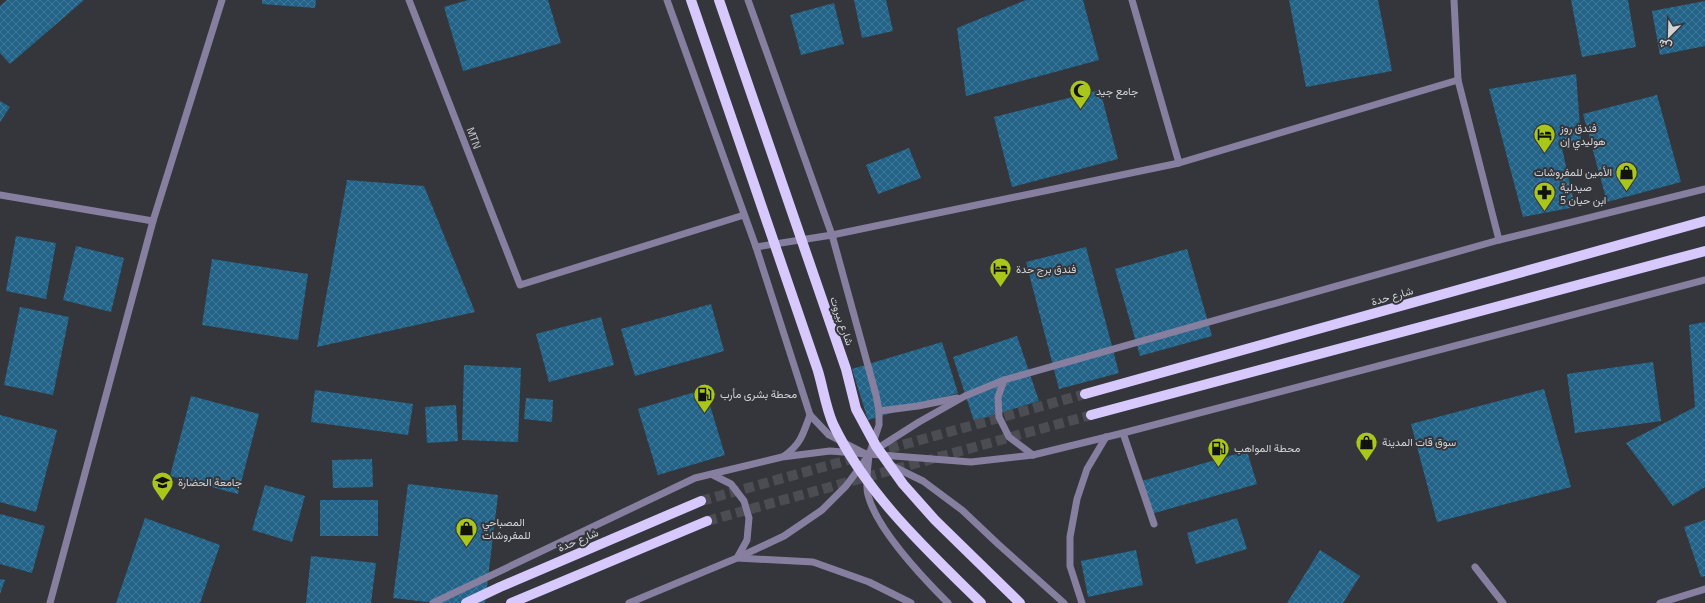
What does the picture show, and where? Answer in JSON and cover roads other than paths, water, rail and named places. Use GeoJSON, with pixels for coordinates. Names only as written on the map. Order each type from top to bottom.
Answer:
{"type":"FeatureCollection","features":[{"type":"Feature","properties":{"kind":"main road"},"geometry":{"type":"LineString","coordinates":[[691,0],[818,371],[833,422],[854,460],[886,505],[915,538],[981,603]]}},
{"type":"Feature","properties":{"kind":"main road","name":"شارع بيروت"},"geometry":{"type":"LineString","coordinates":[[719,0],[846,369],[856,409],[876,446],[903,484],[935,520],[1020,603]]}},
{"type":"Feature","properties":{"kind":"main road","name":"شارع حدة"},"geometry":{"type":"LineString","coordinates":[[1085,394],[1705,221]]}},
{"type":"Feature","properties":{"kind":"main road"},"geometry":{"type":"LineString","coordinates":[[1091,415],[1705,252]]}},
{"type":"Feature","properties":{"kind":"main road","name":"شارع حدة"},"geometry":{"type":"LineString","coordinates":[[466,603],[500,586],[701,501]]}},
{"type":"Feature","properties":{"kind":"main road"},"geometry":{"type":"LineString","coordinates":[[511,603],[707,521]]}},
{"type":"Feature","properties":{"kind":"street"},"geometry":{"type":"LineString","coordinates":[[50,603],[153,221],[222,0]]}},
{"type":"Feature","properties":{"kind":"street","name":"MTN"},"geometry":{"type":"LineString","coordinates":[[409,0],[520,285],[744,216]]}},
{"type":"Feature","properties":{"kind":"street"},"geometry":{"type":"LineString","coordinates":[[668,0],[756,247],[810,416],[829,435],[923,481],[962,510],[1064,603]]}},
{"type":"Feature","properties":{"kind":"street"},"geometry":{"type":"LineString","coordinates":[[629,603],[737,558],[784,536],[822,510],[846,486],[868,454],[879,425],[879,411],[876,395],[832,235],[748,0]]}},
{"type":"Feature","properties":{"kind":"street"},"geometry":{"type":"LineString","coordinates":[[1132,0],[1179,163]]}},
{"type":"Feature","properties":{"kind":"street"},"geometry":{"type":"LineString","coordinates":[[1454,0],[1458,80],[1499,240]]}},
{"type":"Feature","properties":{"kind":"street"},"geometry":{"type":"LineString","coordinates":[[756,247],[832,235],[1179,163],[1458,80]]}},
{"type":"Feature","properties":{"kind":"street"},"geometry":{"type":"LineString","coordinates":[[868,454],[919,422],[965,396],[1004,380],[1499,240],[1705,189]]}},
{"type":"Feature","properties":{"kind":"street"},"geometry":{"type":"LineString","coordinates":[[0,195],[153,221]]}},
{"type":"Feature","properties":{"kind":"street"},"geometry":{"type":"LineString","coordinates":[[433,603],[695,478],[713,475],[782,457],[830,451],[972,462],[1033,455],[1123,433],[1705,280]]}},
{"type":"Feature","properties":{"kind":"street"},"geometry":{"type":"LineString","coordinates":[[1004,380],[998,397],[999,418],[1009,437],[1033,455]]}},
{"type":"Feature","properties":{"kind":"street"},"geometry":{"type":"LineString","coordinates":[[879,411],[918,406],[965,396]]}},
{"type":"Feature","properties":{"kind":"street"},"geometry":{"type":"LineString","coordinates":[[782,457],[795,448],[804,433],[810,416]]}},
{"type":"Feature","properties":{"kind":"street"},"geometry":{"type":"LineString","coordinates":[[1123,433],[1154,524]]}},
{"type":"Feature","properties":{"kind":"street"},"geometry":{"type":"LineString","coordinates":[[1082,603],[1070,566],[1070,537],[1077,499],[1087,469],[1106,437]]}},
{"type":"Feature","properties":{"kind":"street"},"geometry":{"type":"LineString","coordinates":[[868,454],[867,494],[876,517],[931,586],[948,603]]}},
{"type":"Feature","properties":{"kind":"street"},"geometry":{"type":"LineString","coordinates":[[713,475],[731,484],[744,501],[750,518],[747,540],[737,558]]}},
{"type":"Feature","properties":{"kind":"street"},"geometry":{"type":"LineString","coordinates":[[737,558],[813,562],[869,582],[911,603]]}},
{"type":"Feature","properties":{"kind":"street"},"geometry":{"type":"LineString","coordinates":[[1475,567],[1503,603]]}},
{"type":"Feature","properties":{"kind":"street"},"geometry":{"type":"LineString","coordinates":[[1660,603],[1682,600],[1705,589]]}},
{"type":"Feature","properties":{"kind":"tunnel"},"geometry":{"type":"LineString","coordinates":[[701,501],[1085,394]]}},
{"type":"Feature","properties":{"kind":"tunnel"},"geometry":{"type":"LineString","coordinates":[[707,521],[1091,415]]}},
{"type":"Feature","properties":{"kind":"place","name":"جامع جيد"},"geometry":{"type":"Point","coordinates":[1081,110]}},
{"type":"Feature","properties":{"kind":"place","name":"فندق روز هوليدي إن"},"geometry":{"type":"Point","coordinates":[1544,154]}},
{"type":"Feature","properties":{"kind":"place","name":"الأمين للمفروشات"},"geometry":{"type":"Point","coordinates":[1627,192]}},
{"type":"Feature","properties":{"kind":"place","name":"صيدلية ابن حيان 5"},"geometry":{"type":"Point","coordinates":[1544,212]}},
{"type":"Feature","properties":{"kind":"place","name":"فندق برج حدة"},"geometry":{"type":"Point","coordinates":[1001,288]}},
{"type":"Feature","properties":{"kind":"place","name":"محطة بشرى مأرب"},"geometry":{"type":"Point","coordinates":[705,414]}},
{"type":"Feature","properties":{"kind":"place","name":"سوق قات المدينة"},"geometry":{"type":"Point","coordinates":[1366,462]}},
{"type":"Feature","properties":{"kind":"place","name":"محطة المواهب"},"geometry":{"type":"Point","coordinates":[1218,468]}},
{"type":"Feature","properties":{"kind":"place","name":"جامعة الحضارة"},"geometry":{"type":"Point","coordinates":[163,502]}},
{"type":"Feature","properties":{"kind":"place","name":"المصباحي للمفروشات"},"geometry":{"type":"Point","coordinates":[467,548]}}]}
